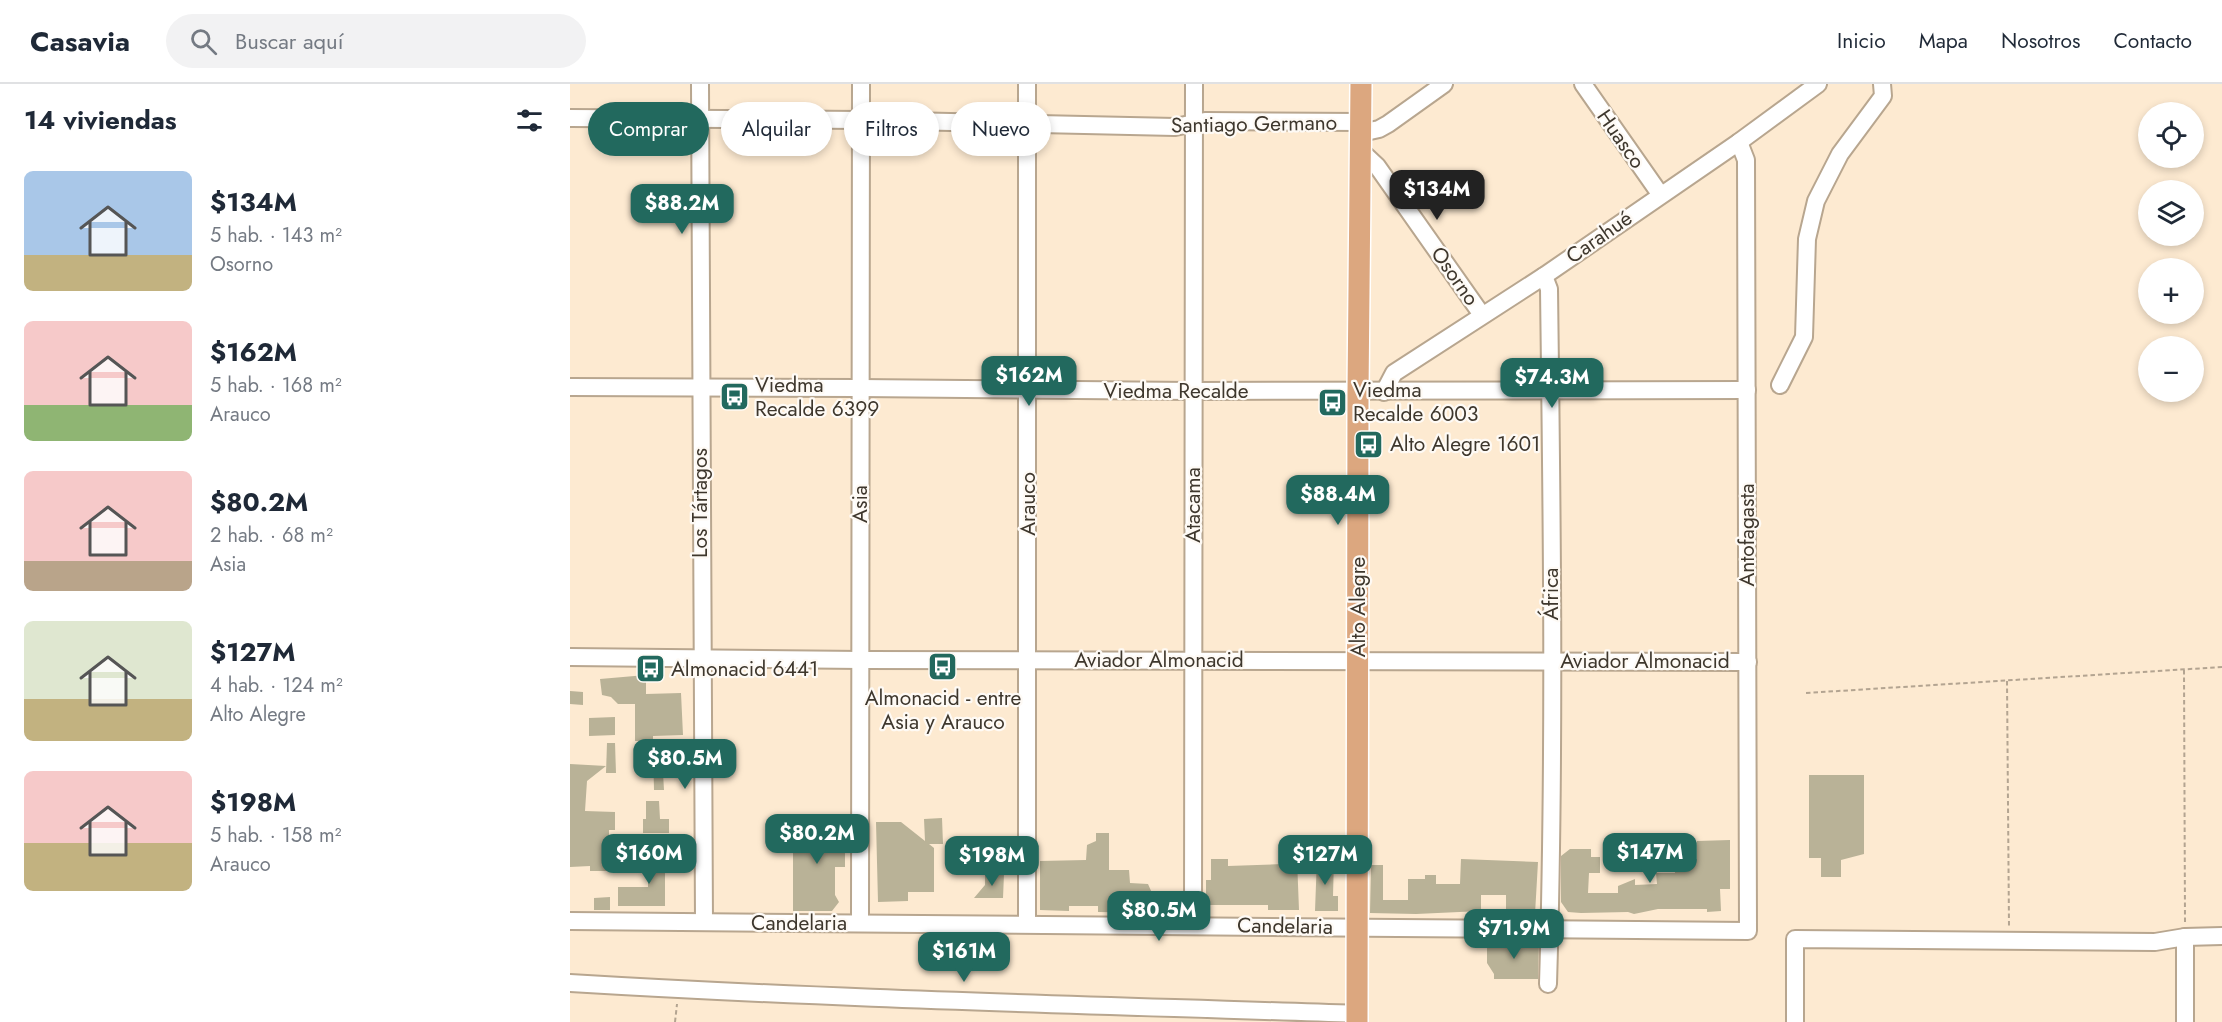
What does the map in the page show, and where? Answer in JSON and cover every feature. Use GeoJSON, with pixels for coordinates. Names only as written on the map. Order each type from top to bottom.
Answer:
{"type":"FeatureCollection","features":[{"type":"Feature","properties":{"kind":"main road","name":"Alto Alegre"},"geometry":{"type":"LineString","coordinates":[[1358,1018],[1358,392],[1361,84]]}},
{"type":"Feature","properties":{"kind":"street","name":"Los Tártagos"},"geometry":{"type":"LineString","coordinates":[[700,84],[700,102]]}},
{"type":"Feature","properties":{"kind":"street","name":"Asia"},"geometry":{"type":"LineString","coordinates":[[861,84],[861,102]]}},
{"type":"Feature","properties":{"kind":"street","name":"Arauco"},"geometry":{"type":"LineString","coordinates":[[1027,84],[1027,102]]}},
{"type":"Feature","properties":{"kind":"street","name":"Atacama"},"geometry":{"type":"LineString","coordinates":[[1193,925],[1194,84]]}},
{"type":"Feature","properties":{"kind":"street","name":"Santiago Germano"},"geometry":{"type":"LineString","coordinates":[[1051,123],[1175,127],[1205,121],[1361,136],[1388,124],[1444,84]]}},
{"type":"Feature","properties":{"kind":"street","name":"Huasco"},"geometry":{"type":"LineString","coordinates":[[1582,84],[1660,194]]}},
{"type":"Feature","properties":{"kind":"street","name":"Carahué"},"geometry":{"type":"LineString","coordinates":[[1384,392],[1394,374],[1544,276],[1660,194],[1739,142],[1818,84]]}},
{"type":"Feature","properties":{"kind":"street"},"geometry":{"type":"LineString","coordinates":[[1780,385],[1804,337],[1807,239],[1816,201],[1840,154],[1883,96],[1882,84]]}},
{"type":"Feature","properties":{"kind":"street","name":"Santiago Germano"},"geometry":{"type":"LineString","coordinates":[[570,118],[588,118]]}},
{"type":"Feature","properties":{"kind":"street","name":"Santiago Germano"},"geometry":{"type":"LineString","coordinates":[[709,120],[844,120]]}},
{"type":"Feature","properties":{"kind":"street","name":"Osorno"},"geometry":{"type":"LineString","coordinates":[[1361,136],[1377,166],[1482,315]]}},
{"type":"Feature","properties":{"kind":"street","name":"Antofagasta"},"geometry":{"type":"LineString","coordinates":[[1739,142],[1746,160],[1748,931]]}},
{"type":"Feature","properties":{"kind":"street","name":"Los Tártagos"},"geometry":{"type":"LineString","coordinates":[[699,156],[704,922]]}},
{"type":"Feature","properties":{"kind":"street","name":"Asia"},"geometry":{"type":"LineString","coordinates":[[860,923],[861,156]]}},
{"type":"Feature","properties":{"kind":"street","name":"Arauco"},"geometry":{"type":"LineString","coordinates":[[1026,156],[1027,924]]}},
{"type":"Feature","properties":{"kind":"street","name":"África"},"geometry":{"type":"LineString","coordinates":[[1544,276],[1550,289],[1551,392],[1548,984]]}},
{"type":"Feature","properties":{"kind":"street","name":"Viedma Recalde"},"geometry":{"type":"LineString","coordinates":[[570,387],[1193,392],[1747,390]]}},
{"type":"Feature","properties":{"kind":"street","name":"Aviador Almonacid"},"geometry":{"type":"LineString","coordinates":[[570,657],[1748,662]]}},
{"type":"Feature","properties":{"kind":"street","name":"Candelaria"},"geometry":{"type":"LineString","coordinates":[[570,921],[1748,931]]}},
{"type":"Feature","properties":{"kind":"street"},"geometry":{"type":"LineString","coordinates":[[1796,1022],[1795,939],[2155,942],[2185,937],[2222,936]]}},
{"type":"Feature","properties":{"kind":"street"},"geometry":{"type":"LineString","coordinates":[[2185,937],[2186,1022]]}},
{"type":"Feature","properties":{"kind":"street"},"geometry":{"type":"LineString","coordinates":[[570,983],[1358,1018]]}},
{"type":"Feature","properties":{"kind":"path"},"geometry":{"type":"LineString","coordinates":[[1806,693],[2222,668]]}},
{"type":"Feature","properties":{"kind":"path"},"geometry":{"type":"LineString","coordinates":[[2184,670],[2185,937]]}},
{"type":"Feature","properties":{"kind":"path"},"geometry":{"type":"LineString","coordinates":[[2007,681],[2009,941]]}},
{"type":"Feature","properties":{"kind":"path"},"geometry":{"type":"LineString","coordinates":[[675,1022],[678,989]]}},
{"type":"Feature","properties":{"kind":"building"},"geometry":{"type":"Polygon","coordinates":[[[646,675],[646,694],[681,693],[683,735],[653,736],[653,741],[635,741],[635,704],[618,704],[611,697],[602,695],[600,679],[646,675]]]}},
{"type":"Feature","properties":{"kind":"building"},"geometry":{"type":"Polygon","coordinates":[[[570,691],[583,692],[583,705],[570,704],[570,691]]]}},
{"type":"Feature","properties":{"kind":"building"},"geometry":{"type":"Polygon","coordinates":[[[615,717],[615,735],[589,736],[589,718],[615,717]]]}},
{"type":"Feature","properties":{"kind":"building"},"geometry":{"type":"Polygon","coordinates":[[[607,743],[615,743],[616,773],[606,773],[607,743]]]}},
{"type":"Feature","properties":{"kind":"building"},"geometry":{"type":"Polygon","coordinates":[[[662,749],[662,755],[679,755],[679,773],[663,773],[664,790],[654,790],[653,750],[662,749]]]}},
{"type":"Feature","properties":{"kind":"building"},"geometry":{"type":"Polygon","coordinates":[[[570,764],[606,766],[587,781],[585,811],[615,812],[615,830],[609,830],[609,852],[621,853],[620,871],[590,871],[590,866],[570,867],[570,764]]]}},
{"type":"Feature","properties":{"kind":"building"},"geometry":{"type":"Polygon","coordinates":[[[1809,775],[1864,775],[1864,854],[1841,860],[1841,877],[1821,877],[1821,858],[1809,858],[1809,775]]]}},
{"type":"Feature","properties":{"kind":"building"},"geometry":{"type":"Polygon","coordinates":[[[646,801],[659,801],[660,819],[669,819],[669,833],[643,833],[646,801]]]}},
{"type":"Feature","properties":{"kind":"building"},"geometry":{"type":"Polygon","coordinates":[[[942,818],[943,844],[929,844],[934,848],[934,892],[908,892],[908,901],[878,902],[876,822],[901,822],[925,841],[924,819],[942,818]]]}},
{"type":"Feature","properties":{"kind":"building"},"geometry":{"type":"Polygon","coordinates":[[[793,824],[845,824],[845,867],[835,867],[835,895],[839,902],[832,911],[793,911],[793,824]]]}},
{"type":"Feature","properties":{"kind":"building"},"geometry":{"type":"Polygon","coordinates":[[[1096,833],[1109,833],[1109,870],[1129,870],[1130,883],[1148,884],[1152,893],[1152,913],[1098,912],[1098,906],[1069,906],[1069,911],[1040,910],[1040,861],[1086,860],[1087,845],[1096,841],[1096,833]]]}},
{"type":"Feature","properties":{"kind":"building"},"geometry":{"type":"Polygon","coordinates":[[[1730,840],[1730,889],[1720,889],[1721,911],[1658,909],[1634,914],[1628,912],[1581,913],[1568,912],[1561,902],[1561,856],[1570,849],[1591,849],[1591,857],[1600,857],[1600,873],[1589,873],[1588,893],[1618,893],[1618,886],[1635,879],[1635,885],[1657,884],[1656,873],[1675,873],[1674,860],[1697,859],[1697,841],[1730,840]]]}},
{"type":"Feature","properties":{"kind":"building"},"geometry":{"type":"Polygon","coordinates":[[[648,854],[673,854],[673,869],[665,869],[665,906],[618,906],[618,887],[648,887],[648,854]]]}},
{"type":"Feature","properties":{"kind":"building"},"geometry":{"type":"Polygon","coordinates":[[[1317,857],[1334,858],[1333,896],[1338,896],[1338,911],[1315,911],[1317,857]]]}},
{"type":"Feature","properties":{"kind":"building"},"geometry":{"type":"Polygon","coordinates":[[[1211,859],[1228,859],[1228,866],[1283,864],[1283,859],[1297,859],[1299,910],[1268,910],[1268,905],[1206,905],[1206,880],[1211,880],[1211,859]]]}},
{"type":"Feature","properties":{"kind":"building"},"geometry":{"type":"Polygon","coordinates":[[[1461,859],[1538,862],[1535,914],[1506,914],[1506,895],[1481,895],[1481,911],[1416,914],[1370,913],[1371,865],[1383,865],[1383,900],[1408,900],[1408,879],[1425,879],[1425,875],[1436,875],[1436,884],[1460,884],[1461,859]]]}},
{"type":"Feature","properties":{"kind":"building"},"geometry":{"type":"Polygon","coordinates":[[[985,874],[1004,874],[1003,898],[974,898],[985,885],[985,874]]]}},
{"type":"Feature","properties":{"kind":"building"},"geometry":{"type":"Polygon","coordinates":[[[610,897],[610,910],[594,910],[594,898],[610,897]]]}},
{"type":"Feature","properties":{"kind":"building"},"geometry":{"type":"Polygon","coordinates":[[[1487,942],[1539,942],[1538,979],[1494,979],[1494,974],[1487,963],[1487,942]]]}},
{"type":"Feature","properties":{"kind":"place","name":"Viedma Recalde 6399"},"geometry":{"type":"Point","coordinates":[734,397]}},
{"type":"Feature","properties":{"kind":"place","name":"Viedma Recalde 6003"},"geometry":{"type":"Point","coordinates":[1332,402]}},
{"type":"Feature","properties":{"kind":"place","name":"Alto Alegre 1601"},"geometry":{"type":"Point","coordinates":[1369,444]}},
{"type":"Feature","properties":{"kind":"place","name":"Almonacid - entre Asia y Arauco"},"geometry":{"type":"Point","coordinates":[943,667]}},
{"type":"Feature","properties":{"kind":"place","name":"Almonacid 6441"},"geometry":{"type":"Point","coordinates":[650,669]}}]}
